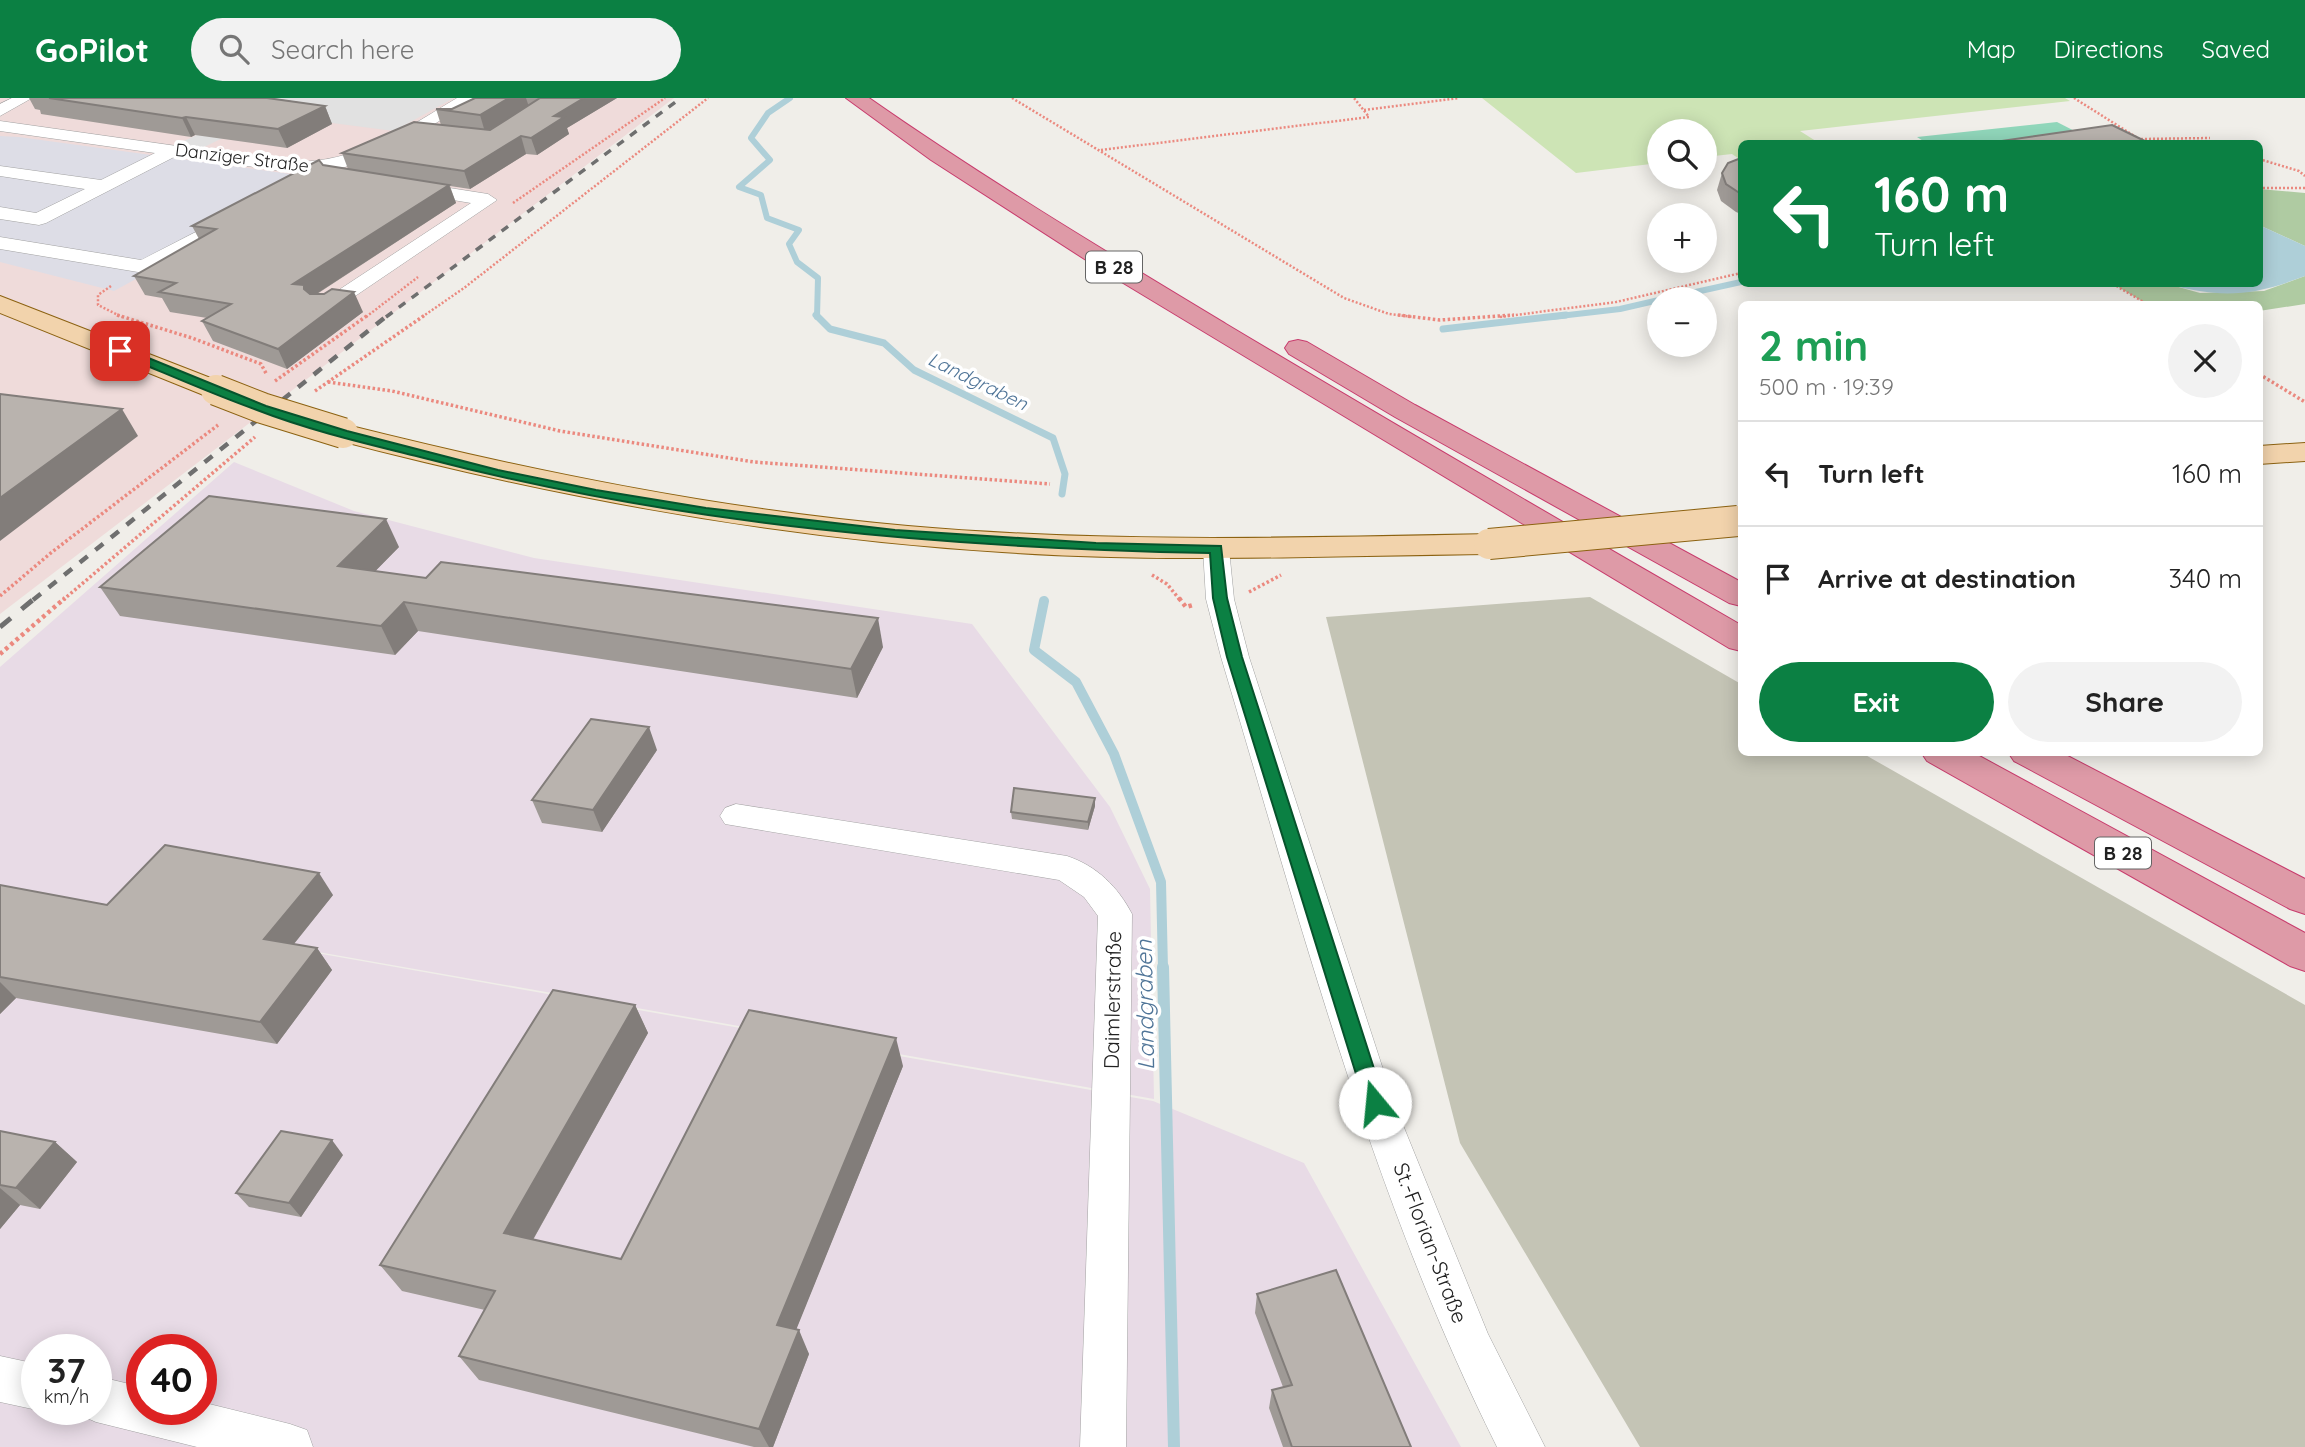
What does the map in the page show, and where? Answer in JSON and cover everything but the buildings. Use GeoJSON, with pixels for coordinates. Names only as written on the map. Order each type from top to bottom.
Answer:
{"type":"FeatureCollection","features":[{"type":"Feature","properties":{"kind":"highway","name":"B 28"},"geometry":{"type":"LineString","coordinates":[[856,98],[894,126],[1112,265],[1378,427],[1738,637]]}},
{"type":"Feature","properties":{"kind":"highway"},"geometry":{"type":"LineString","coordinates":[[895,98],[934,124]]}},
{"type":"Feature","properties":{"kind":"highway"},"geometry":{"type":"LineString","coordinates":[[1277,335],[1405,411],[1738,594]]}},
{"type":"Feature","properties":{"kind":"highway","name":"B 28"},"geometry":{"type":"LineString","coordinates":[[1947,756],[2305,954]]}},
{"type":"Feature","properties":{"kind":"highway","name":"B 28"},"geometry":{"type":"LineString","coordinates":[[2035,756],[2305,898]]}},
{"type":"Feature","properties":{"kind":"main road"},"geometry":{"type":"LineString","coordinates":[[0,304],[262,408],[343,433],[498,473],[706,512],[895,534],[1096,547],[1216,549],[1489,544],[1738,521]]}},
{"type":"Feature","properties":{"kind":"main road"},"geometry":{"type":"LineString","coordinates":[[2263,455],[2305,452]]}},
{"type":"Feature","properties":{"kind":"street"},"geometry":{"type":"LineString","coordinates":[[0,111],[19,98]]}},
{"type":"Feature","properties":{"kind":"street"},"geometry":{"type":"LineString","coordinates":[[436,126],[469,98]]}},
{"type":"Feature","properties":{"kind":"street"},"geometry":{"type":"LineString","coordinates":[[436,126],[485,104]]}},
{"type":"Feature","properties":{"kind":"street","name":"Danziger Straße"},"geometry":{"type":"LineString","coordinates":[[0,126],[338,171],[412,130],[436,126]]}},
{"type":"Feature","properties":{"kind":"street"},"geometry":{"type":"LineString","coordinates":[[0,169],[72,135]]}},
{"type":"Feature","properties":{"kind":"street"},"geometry":{"type":"LineString","coordinates":[[0,241],[175,150]]}},
{"type":"Feature","properties":{"kind":"street"},"geometry":{"type":"LineString","coordinates":[[0,169],[104,186]]}},
{"type":"Feature","properties":{"kind":"street"},"geometry":{"type":"LineString","coordinates":[[289,188],[338,171]]}},
{"type":"Feature","properties":{"kind":"street"},"geometry":{"type":"LineString","coordinates":[[326,307],[488,200],[392,185]]}},
{"type":"Feature","properties":{"kind":"street"},"geometry":{"type":"LineString","coordinates":[[111,286],[253,208]]}},
{"type":"Feature","properties":{"kind":"street"},"geometry":{"type":"LineString","coordinates":[[0,213],[39,219]]}},
{"type":"Feature","properties":{"kind":"street"},"geometry":{"type":"LineString","coordinates":[[0,241],[144,267]]}},
{"type":"Feature","properties":{"kind":"street","name":"St.-Florian-Straße"},"geometry":{"type":"LineString","coordinates":[[1216,549],[1220,598],[1235,657],[1375,1103],[1471,1348],[1522,1447]]}},
{"type":"Feature","properties":{"kind":"street","name":"Daimlerstraße"},"geometry":{"type":"LineString","coordinates":[[736,816],[1067,869],[1096,888],[1115,914],[1103,1447]]}},
{"type":"Feature","properties":{"kind":"street"},"geometry":{"type":"LineString","coordinates":[[0,1379],[21,1384]]}},
{"type":"Feature","properties":{"kind":"street"},"geometry":{"type":"LineString","coordinates":[[112,1403],[290,1447]]}},
{"type":"Feature","properties":{"kind":"path"},"geometry":{"type":"LineString","coordinates":[[305,399],[464,288],[708,98]]}},
{"type":"Feature","properties":{"kind":"path"},"geometry":{"type":"LineString","coordinates":[[1012,98],[1344,298],[1389,314],[1440,320],[1491,318],[1616,302],[1738,274]]}},
{"type":"Feature","properties":{"kind":"path"},"geometry":{"type":"LineString","coordinates":[[1100,150],[1369,117],[1354,98]]}},
{"type":"Feature","properties":{"kind":"path"},"geometry":{"type":"LineString","coordinates":[[1364,110],[1459,98]]}},
{"type":"Feature","properties":{"kind":"path"},"geometry":{"type":"LineString","coordinates":[[2074,98],[2140,139],[2210,138]]}},
{"type":"Feature","properties":{"kind":"path"},"geometry":{"type":"LineString","coordinates":[[2263,160],[2299,170],[2305,176]]}},
{"type":"Feature","properties":{"kind":"path"},"geometry":{"type":"LineString","coordinates":[[2263,188],[2305,188]]}},
{"type":"Feature","properties":{"kind":"path"},"geometry":{"type":"LineString","coordinates":[[111,286],[98,295],[98,305],[113,314],[192,338],[261,364],[271,384]]}},
{"type":"Feature","properties":{"kind":"path"},"geometry":{"type":"LineString","coordinates":[[2118,287],[2142,301]]}},
{"type":"Feature","properties":{"kind":"path"},"geometry":{"type":"LineString","coordinates":[[2263,376],[2305,402]]}},
{"type":"Feature","properties":{"kind":"path"},"geometry":{"type":"LineString","coordinates":[[327,382],[391,391],[560,431],[754,462],[1050,484]]}},
{"type":"Feature","properties":{"kind":"path"},"geometry":{"type":"LineString","coordinates":[[0,596],[52,552],[227,418]]}},
{"type":"Feature","properties":{"kind":"path"},"geometry":{"type":"LineString","coordinates":[[0,654],[260,432]]}},
{"type":"Feature","properties":{"kind":"shaded area"},"geometry":{"type":"Polygon","coordinates":[[[0,98],[674,98],[0,614],[0,98]]]}},
{"type":"Feature","properties":{"kind":"shaded area"},"geometry":{"type":"Polygon","coordinates":[[[264,98],[454,98],[394,131],[270,115],[194,152],[167,149],[271,100],[264,98]]]}},
{"type":"Feature","properties":{"kind":"shaded area"},"geometry":{"type":"Polygon","coordinates":[[[0,136],[320,178],[114,291],[0,262],[0,136]]]}},
{"type":"Feature","properties":{"kind":"shaded area"},"geometry":{"type":"Polygon","coordinates":[[[234,462],[354,511],[534,558],[972,624],[1110,807],[1150,889],[1154,1099],[0,896],[0,667],[234,462]]]}},
{"type":"Feature","properties":{"kind":"shaded area"},"geometry":{"type":"Polygon","coordinates":[[[1590,597],[1738,682],[1738,756],[1867,756],[2305,1005],[2305,1447],[1640,1447],[1460,1143],[1326,617],[1590,597]]]}},
{"type":"Feature","properties":{"kind":"shaded area"},"geometry":{"type":"Polygon","coordinates":[[[0,897],[1153,1101],[1304,1163],[1461,1447],[0,1447],[0,897]]]}},
{"type":"Feature","properties":{"kind":"green space"},"geometry":{"type":"Polygon","coordinates":[[[1482,98],[2065,98],[2070,101],[1800,131],[1814,140],[1738,140],[1738,158],[1732,154],[1717,156],[1717,119],[1647,119],[1647,164],[1576,173],[1482,98]]]}},
{"type":"Feature","properties":{"kind":"green space"},"geometry":{"type":"Polygon","coordinates":[[[2057,122],[2092,140],[1922,140],[1917,137],[2057,122]]]}},
{"type":"Feature","properties":{"kind":"green space"},"geometry":{"type":"Polygon","coordinates":[[[2263,189],[2305,193],[2305,246],[2263,227],[2263,189]]]}},
{"type":"Feature","properties":{"kind":"green space"},"geometry":{"type":"Polygon","coordinates":[[[2305,276],[2305,304],[2263,310],[2263,301],[2142,301],[2118,287],[2179,287],[2200,293],[2264,291],[2305,276]]]}},
{"type":"Feature","properties":{"kind":"water"},"geometry":{"type":"Polygon","coordinates":[[[2263,227],[2305,246],[2305,276],[2286,283],[2237,293],[2179,287],[2263,287],[2263,227]]]}},
{"type":"Feature","properties":{"kind":"waterway","name":"Landgraben"},"geometry":{"type":"LineString","coordinates":[[790,98],[768,113],[751,138],[770,160],[739,187],[761,195],[767,218],[799,230],[789,244],[797,262],[818,278],[817,316]]}},
{"type":"Feature","properties":{"kind":"waterway"},"geometry":{"type":"LineString","coordinates":[[1717,287],[1738,283]]}},
{"type":"Feature","properties":{"kind":"waterway"},"geometry":{"type":"LineString","coordinates":[[1551,317],[1620,309],[1647,303]]}},
{"type":"Feature","properties":{"kind":"waterway"},"geometry":{"type":"LineString","coordinates":[[1443,329],[1566,315]]}},
{"type":"Feature","properties":{"kind":"waterway","name":"Landgraben"},"geometry":{"type":"LineString","coordinates":[[817,316],[830,329],[884,343],[914,370],[1053,438],[1065,474],[1062,494]]}},
{"type":"Feature","properties":{"kind":"waterway","name":"Landgraben"},"geometry":{"type":"LineString","coordinates":[[1044,601],[1034,650],[1076,682],[1114,754],[1161,882],[1163,969]]}},
{"type":"Feature","properties":{"kind":"waterway","name":"Landgraben"},"geometry":{"type":"LineString","coordinates":[[1163,967],[1174,1447]]}},
{"type":"Feature","properties":{"kind":"railway"},"geometry":{"type":"LineString","coordinates":[[386,317],[681,98]]}},
{"type":"Feature","properties":{"kind":"railway"},"geometry":{"type":"LineString","coordinates":[[33,600],[388,315]]}},
{"type":"Feature","properties":{"kind":"railway"},"geometry":{"type":"LineString","coordinates":[[0,627],[35,598]]}},
{"type":"Feature","properties":{"kind":"route"},"geometry":{"type":"LineString","coordinates":[[120,351],[262,408],[343,433],[420,455],[596,494],[706,512],[895,534],[1096,547],[1216,549],[1220,598],[1235,657],[1308,882],[1375,1103]]}}]}
